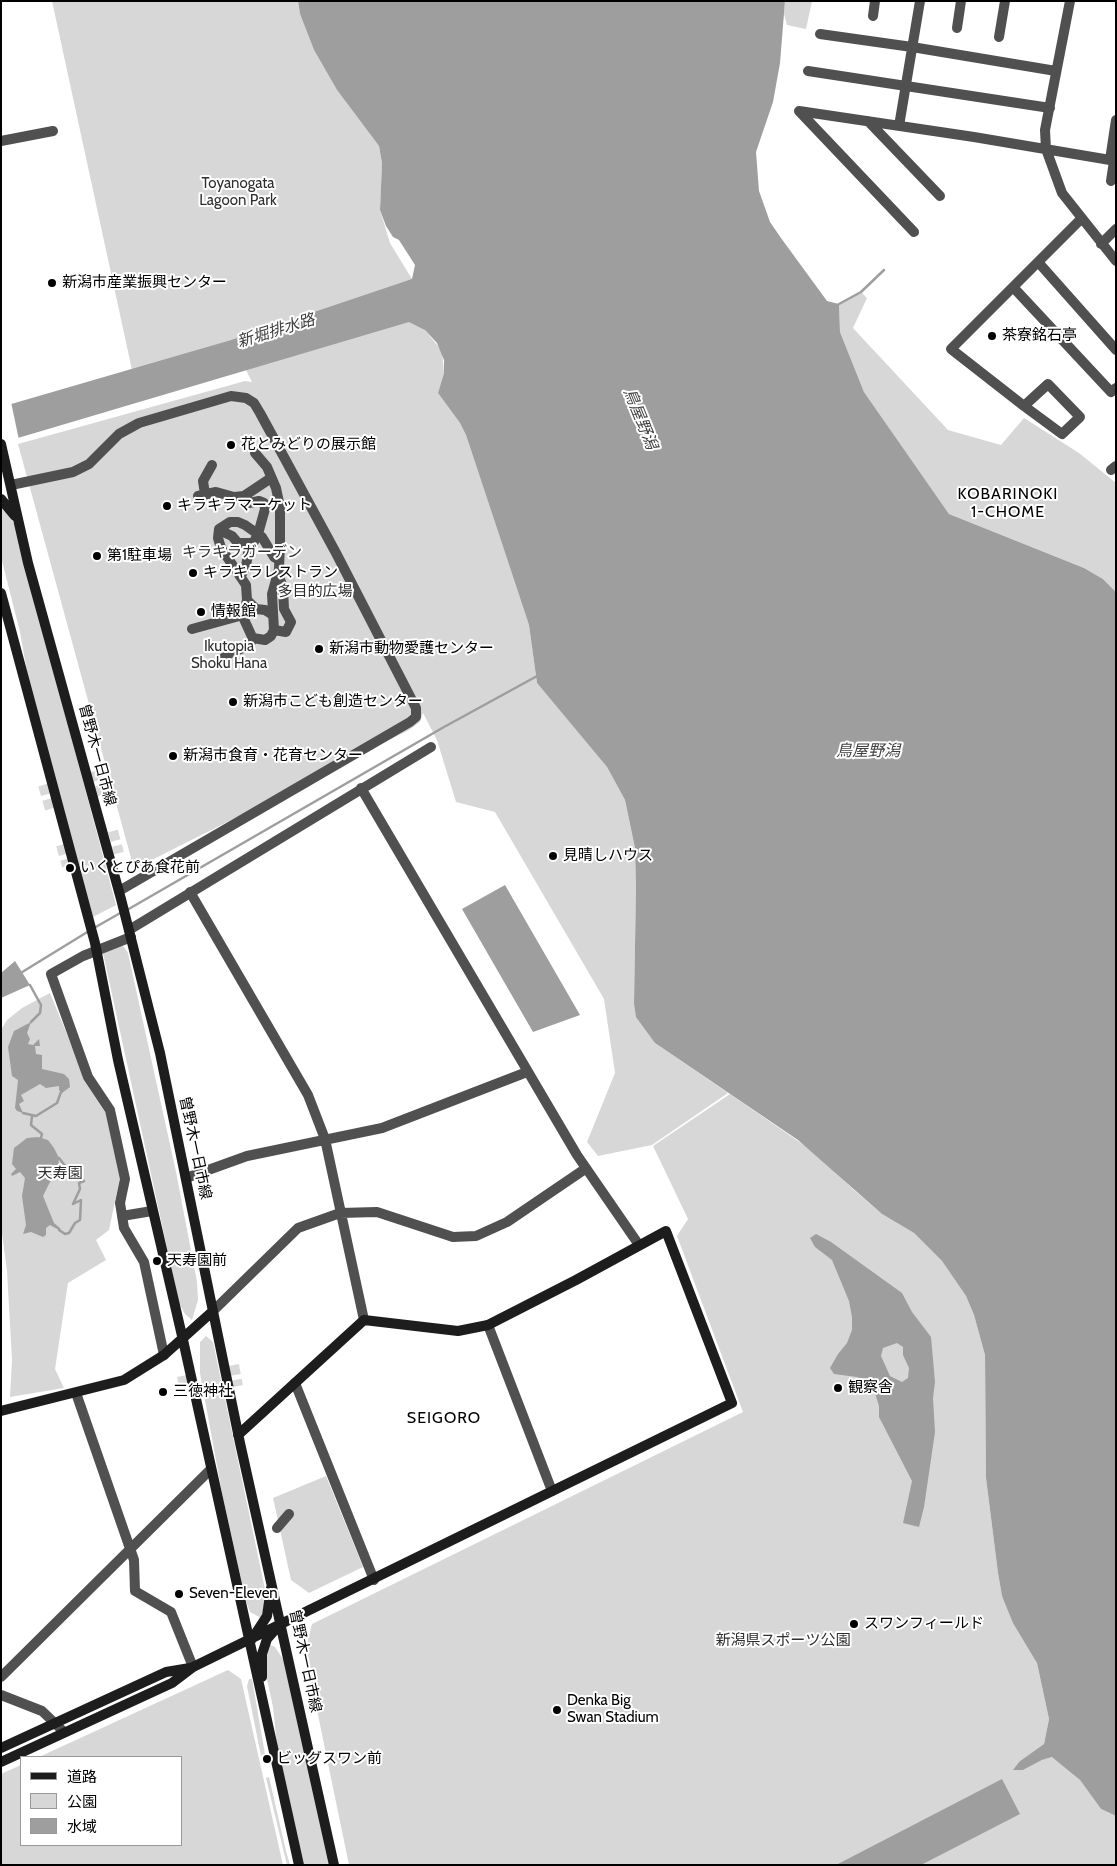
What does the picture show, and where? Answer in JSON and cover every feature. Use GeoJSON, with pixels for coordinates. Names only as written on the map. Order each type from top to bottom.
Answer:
{"type":"FeatureCollection","features":[{"type":"Feature","properties":{"kind":"main road","name":"曽野木一日市線"},"geometry":{"type":"LineString","coordinates":[[2,446],[6,486],[20,525],[120,895],[160,1053],[238,1435],[272,1580],[334,1865]]}},
{"type":"Feature","properties":{"kind":"main road"},"geometry":{"type":"LineString","coordinates":[[1,491],[6,486]]}},
{"type":"Feature","properties":{"kind":"main road"},"geometry":{"type":"LineString","coordinates":[[1,499],[10,508],[20,525]]}},
{"type":"Feature","properties":{"kind":"main road"},"geometry":{"type":"LineString","coordinates":[[1,593],[95,947],[118,1060],[183,1340],[210,1470],[299,1865]]}},
{"type":"Feature","properties":{"kind":"main road"},"geometry":{"type":"LineString","coordinates":[[1,1762],[172,1683],[193,1667],[250,1641],[732,1403],[666,1231],[488,1325],[458,1331],[364,1320],[238,1435]]}},
{"type":"Feature","properties":{"kind":"main road"},"geometry":{"type":"LineString","coordinates":[[1,1411],[124,1380],[164,1355],[214,1311]]}},
{"type":"Feature","properties":{"kind":"main road"},"geometry":{"type":"LineString","coordinates":[[250,1641],[257,1634],[266,1616],[272,1580]]}},
{"type":"Feature","properties":{"kind":"main road"},"geometry":{"type":"LineString","coordinates":[[260,1691],[264,1648],[275,1629],[282,1625]]}},
{"type":"Feature","properties":{"kind":"main road"},"geometry":{"type":"LineString","coordinates":[[1,1748],[166,1672],[193,1667]]}},
{"type":"Feature","properties":{"kind":"street"},"geometry":{"type":"LineString","coordinates":[[873,16],[875,1]]}},
{"type":"Feature","properties":{"kind":"street"},"geometry":{"type":"LineString","coordinates":[[899,126],[920,1]]}},
{"type":"Feature","properties":{"kind":"street"},"geometry":{"type":"LineString","coordinates":[[957,28],[961,1]]}},
{"type":"Feature","properties":{"kind":"street"},"geometry":{"type":"LineString","coordinates":[[999,37],[1005,1]]}},
{"type":"Feature","properties":{"kind":"street"},"geometry":{"type":"LineString","coordinates":[[1070,1],[1046,130],[1046,149],[1062,193],[1101,244],[1116,260]]}},
{"type":"Feature","properties":{"kind":"street"},"geometry":{"type":"LineString","coordinates":[[820,34],[1056,71]]}},
{"type":"Feature","properties":{"kind":"street"},"geometry":{"type":"LineString","coordinates":[[808,71],[1050,108]]}},
{"type":"Feature","properties":{"kind":"street"},"geometry":{"type":"LineString","coordinates":[[914,232],[799,111],[1113,161]]}},
{"type":"Feature","properties":{"kind":"street"},"geometry":{"type":"LineString","coordinates":[[1111,181],[1116,120]]}},
{"type":"Feature","properties":{"kind":"street"},"geometry":{"type":"LineString","coordinates":[[868,122],[940,196]]}},
{"type":"Feature","properties":{"kind":"street"},"geometry":{"type":"LineString","coordinates":[[1,141],[53,131]]}},
{"type":"Feature","properties":{"kind":"street"},"geometry":{"type":"LineString","coordinates":[[1024,406],[1048,384],[1080,417],[1062,434],[1024,406],[951,349],[1081,218]]}},
{"type":"Feature","properties":{"kind":"street"},"geometry":{"type":"LineString","coordinates":[[1101,244],[1116,229]]}},
{"type":"Feature","properties":{"kind":"street"},"geometry":{"type":"LineString","coordinates":[[1038,262],[1116,350]]}},
{"type":"Feature","properties":{"kind":"street"},"geometry":{"type":"LineString","coordinates":[[1013,287],[1111,392],[1116,388]]}},
{"type":"Feature","properties":{"kind":"street"},"geometry":{"type":"LineString","coordinates":[[6,486],[73,472],[89,464],[119,434],[139,423],[231,396],[246,398],[254,403],[260,413],[345,570],[416,708],[416,717],[410,722],[120,895]]}},
{"type":"Feature","properties":{"kind":"street"},"geometry":{"type":"LineString","coordinates":[[253,638],[265,640],[271,636],[274,630],[272,594],[278,574],[280,507],[267,467],[255,453]]}},
{"type":"Feature","properties":{"kind":"street"},"geometry":{"type":"LineString","coordinates":[[212,464],[203,481],[202,495],[216,492],[234,498],[246,496],[272,478]]}},
{"type":"Feature","properties":{"kind":"street"},"geometry":{"type":"LineString","coordinates":[[241,576],[265,506],[258,500],[249,504],[246,496]]}},
{"type":"Feature","properties":{"kind":"street"},"geometry":{"type":"LineString","coordinates":[[219,530],[230,522],[238,522],[255,538],[267,545],[274,558],[279,560]]}},
{"type":"Feature","properties":{"kind":"street"},"geometry":{"type":"LineString","coordinates":[[219,530],[230,534],[238,543],[255,538]]}},
{"type":"Feature","properties":{"kind":"street"},"geometry":{"type":"LineString","coordinates":[[219,530],[222,548],[246,585],[248,600],[243,616],[253,638]]}},
{"type":"Feature","properties":{"kind":"street"},"geometry":{"type":"LineString","coordinates":[[274,630],[286,632],[291,622],[284,609],[283,587],[278,574]]}},
{"type":"Feature","properties":{"kind":"street"},"geometry":{"type":"LineString","coordinates":[[248,600],[256,609],[265,610],[273,616]]}},
{"type":"Feature","properties":{"kind":"street"},"geometry":{"type":"LineString","coordinates":[[192,629],[243,616]]}},
{"type":"Feature","properties":{"kind":"street"},"geometry":{"type":"LineString","coordinates":[[221,660],[230,653],[248,646],[253,638]]}},
{"type":"Feature","properties":{"kind":"street"},"geometry":{"type":"LineString","coordinates":[[164,1355],[144,1262],[124,1228],[120,1203],[125,1179],[110,1110],[88,1077],[51,974],[95,947],[129,930],[431,747]]}},
{"type":"Feature","properties":{"kind":"street"},"geometry":{"type":"LineString","coordinates":[[361,788],[585,1168],[639,1245]]}},
{"type":"Feature","properties":{"kind":"street"},"geometry":{"type":"LineString","coordinates":[[190,892],[308,1095],[325,1139],[364,1320]]}},
{"type":"Feature","properties":{"kind":"street"},"geometry":{"type":"LineString","coordinates":[[186,1178],[247,1156],[382,1128],[527,1072]]}},
{"type":"Feature","properties":{"kind":"street"},"geometry":{"type":"LineString","coordinates":[[214,1311],[298,1228],[340,1213],[377,1212],[453,1237],[476,1236],[507,1222],[585,1168]]}},
{"type":"Feature","properties":{"kind":"street"},"geometry":{"type":"LineString","coordinates":[[122,1216],[152,1211]]}},
{"type":"Feature","properties":{"kind":"street"},"geometry":{"type":"LineString","coordinates":[[488,1325],[552,1491]]}},
{"type":"Feature","properties":{"kind":"street"},"geometry":{"type":"LineString","coordinates":[[295,1383],[374,1580]]}},
{"type":"Feature","properties":{"kind":"street"},"geometry":{"type":"LineString","coordinates":[[76,1392],[134,1560],[135,1591],[171,1612],[193,1667]]}},
{"type":"Feature","properties":{"kind":"street"},"geometry":{"type":"LineString","coordinates":[[1,1676],[210,1470]]}},
{"type":"Feature","properties":{"kind":"street"},"geometry":{"type":"LineString","coordinates":[[277,1528],[289,1514]]}},
{"type":"Feature","properties":{"kind":"street"},"geometry":{"type":"LineString","coordinates":[[1,1695],[42,1711],[64,1732]]}},
{"type":"Feature","properties":{"kind":"green space","name":"Toyanogata Lagoon Park"},"geometry":{"type":"Polygon","coordinates":[[[52,1],[298,1],[300,14],[314,50],[337,90],[379,146],[382,163],[380,210],[390,243],[412,279],[425,330],[442,351],[444,373],[438,393],[460,423],[466,435],[529,625],[537,683],[607,767],[625,800],[635,848],[634,1003],[655,1043],[728,1093],[652,1145],[598,1156],[587,1142],[615,1073],[604,999],[495,812],[456,802],[437,740],[423,713],[420,722],[409,730],[134,869],[18,444],[245,381],[252,382],[231,340],[132,370],[52,1]]]}},
{"type":"Feature","properties":{"kind":"green space"},"geometry":{"type":"Polygon","coordinates":[[[785,1],[812,1],[806,29],[787,25],[784,14],[785,1]]]}},
{"type":"Feature","properties":{"kind":"green space"},"geometry":{"type":"Polygon","coordinates":[[[861,292],[867,298],[853,328],[948,430],[1001,445],[1024,418],[1079,453],[1116,483],[1116,592],[1103,579],[1084,568],[949,514],[864,392],[840,332],[839,304],[861,292]]]}},
{"type":"Feature","properties":{"kind":"green space"},"geometry":{"type":"Polygon","coordinates":[[[1,506],[15,525],[116,905],[93,917],[29,683],[20,632],[1,557],[1,506]]]}},
{"type":"Feature","properties":{"kind":"green space"},"geometry":{"type":"Polygon","coordinates":[[[119,945],[124,947],[128,953],[176,1172],[197,1282],[198,1300],[192,1320],[185,1314],[179,1303],[103,953],[119,945]]]}},
{"type":"Feature","properties":{"kind":"green space","name":"天寿園"},"geometry":{"type":"Polygon","coordinates":[[[50,993],[87,1083],[106,1111],[121,1173],[109,1230],[96,1240],[106,1260],[68,1283],[55,1369],[64,1388],[10,1397],[12,1360],[7,1271],[1,1226],[1,1030],[7,1020],[22,1008],[50,993]]]}},
{"type":"Feature","properties":{"kind":"green space","name":"新潟県スポーツ公園"},"geometry":{"type":"Polygon","coordinates":[[[730,1094],[814,1152],[882,1214],[914,1233],[942,1261],[966,1296],[974,1315],[985,1355],[986,1478],[1002,1596],[1037,1663],[1049,1719],[1044,1744],[1020,1761],[1023,1770],[1052,1757],[1058,1760],[1080,1780],[1101,1809],[1116,1816],[1116,1865],[349,1865],[305,1652],[312,1624],[743,1412],[677,1236],[688,1219],[653,1146],[730,1094]]]}},
{"type":"Feature","properties":{"kind":"green space"},"geometry":{"type":"Polygon","coordinates":[[[206,1336],[213,1342],[266,1594],[266,1607],[261,1618],[250,1612],[246,1601],[222,1493],[200,1373],[200,1342],[206,1336]]]}},
{"type":"Feature","properties":{"kind":"green space"},"geometry":{"type":"Polygon","coordinates":[[[326,1476],[363,1567],[309,1593],[291,1580],[273,1498],[326,1476]]]}},
{"type":"Feature","properties":{"kind":"green space"},"geometry":{"type":"Polygon","coordinates":[[[269,1644],[275,1647],[285,1662],[330,1865],[303,1865],[277,1745],[273,1707],[265,1670],[264,1656],[269,1644]]]}},
{"type":"Feature","properties":{"kind":"green space"},"geometry":{"type":"Polygon","coordinates":[[[228,1670],[241,1679],[283,1865],[1,1865],[1,1774],[20,1765],[20,1846],[182,1846],[182,1756],[41,1756],[228,1670]]]}},
{"type":"Feature","properties":{"kind":"green space"},"geometry":{"type":"Polygon","coordinates":[[[249,1679],[252,1679],[265,1754],[261,1756],[247,1686],[249,1679]]]}},
{"type":"Feature","properties":{"kind":"green space"},"geometry":{"type":"Polygon","coordinates":[[[269,1777],[290,1865],[287,1865],[266,1778],[269,1777]]]}},
{"type":"Feature","properties":{"kind":"water","name":"鳥屋野潟"},"geometry":{"type":"Polygon","coordinates":[[[298,1],[785,1],[780,63],[773,102],[756,152],[759,191],[770,222],[781,238],[827,301],[839,304],[840,332],[864,392],[949,514],[1084,568],[1103,579],[1116,592],[1116,1816],[1101,1809],[1080,1780],[1052,1757],[1023,1770],[1013,1770],[1020,1761],[1044,1744],[1049,1719],[1037,1663],[1013,1623],[1002,1596],[986,1478],[985,1355],[974,1315],[966,1296],[942,1261],[914,1233],[882,1214],[798,1140],[655,1043],[636,1017],[634,1003],[635,848],[625,800],[607,767],[537,683],[529,625],[466,435],[460,423],[438,393],[444,373],[444,360],[437,343],[425,330],[409,322],[1,443],[1,407],[231,340],[412,279],[415,265],[399,240],[393,237],[386,226],[380,210],[382,163],[379,146],[337,90],[314,50],[300,14],[298,1]]]}},
{"type":"Feature","properties":{"kind":"water"},"geometry":{"type":"Polygon","coordinates":[[[505,885],[580,1015],[533,1032],[462,909],[505,885]]]}},
{"type":"Feature","properties":{"kind":"water"},"geometry":{"type":"Polygon","coordinates":[[[15,961],[30,985],[1,998],[1,973],[15,961]]]}},
{"type":"Feature","properties":{"kind":"water"},"geometry":{"type":"Polygon","coordinates":[[[31,1022],[27,1033],[30,1039],[28,1044],[33,1045],[39,1039],[40,1046],[35,1046],[36,1054],[42,1055],[42,1069],[64,1074],[69,1079],[70,1087],[62,1093],[59,1090],[59,1086],[46,1088],[40,1084],[21,1095],[24,1101],[19,1104],[23,1113],[15,1108],[18,1080],[12,1076],[8,1047],[14,1031],[31,1022]]]}},
{"type":"Feature","properties":{"kind":"water"},"geometry":{"type":"Polygon","coordinates":[[[38,1137],[48,1140],[54,1148],[59,1158],[58,1169],[60,1175],[50,1182],[43,1196],[54,1223],[61,1229],[59,1230],[50,1225],[46,1228],[46,1235],[43,1237],[31,1232],[23,1234],[26,1225],[22,1196],[25,1178],[20,1172],[12,1176],[11,1174],[16,1169],[12,1164],[14,1148],[27,1138],[38,1137]]]}},
{"type":"Feature","properties":{"kind":"water"},"geometry":{"type":"Polygon","coordinates":[[[816,1234],[831,1242],[902,1293],[912,1312],[931,1337],[935,1382],[933,1398],[935,1432],[924,1507],[919,1527],[903,1523],[912,1481],[879,1417],[879,1406],[874,1390],[867,1381],[857,1377],[834,1374],[830,1368],[847,1343],[852,1330],[852,1317],[849,1301],[832,1260],[815,1247],[810,1238],[816,1234]],[[897,1343],[883,1348],[881,1356],[890,1376],[902,1382],[908,1378],[909,1368],[903,1355],[903,1347],[897,1343]]]}},
{"type":"Feature","properties":{"kind":"water"},"geometry":{"type":"Polygon","coordinates":[[[1002,1779],[1020,1814],[921,1865],[836,1865],[1002,1779]]]}},
{"type":"Feature","properties":{"kind":"pier"},"geometry":{"type":"Polygon","coordinates":[[[11,402],[19,440],[1,446],[1,405],[11,402]]]}},
{"type":"Feature","properties":{"kind":"waterway"},"geometry":{"type":"LineString","coordinates":[[839,304],[861,292],[884,270]]}},
{"type":"Feature","properties":{"kind":"waterway"},"geometry":{"type":"LineString","coordinates":[[127,910],[444,727],[539,675]]}},
{"type":"Feature","properties":{"kind":"waterway"},"geometry":{"type":"LineString","coordinates":[[94,928],[122,912]]}},
{"type":"Feature","properties":{"kind":"waterway"},"geometry":{"type":"LineString","coordinates":[[19,974],[89,931]]}},
{"type":"Feature","properties":{"kind":"waterway"},"geometry":{"type":"LineString","coordinates":[[30,985],[41,1005],[40,1013],[31,1022]]}},
{"type":"Feature","properties":{"kind":"waterway"},"geometry":{"type":"LineString","coordinates":[[23,1113],[36,1116],[57,1103],[61,1092]]}},
{"type":"Feature","properties":{"kind":"waterway"},"geometry":{"type":"LineString","coordinates":[[32,1116],[31,1125],[42,1134],[41,1138]]}},
{"type":"Feature","properties":{"kind":"waterway"},"geometry":{"type":"LineString","coordinates":[[59,1158],[66,1167],[73,1167],[84,1181],[79,1183],[80,1189],[73,1204],[81,1200],[80,1220],[75,1223],[69,1233],[65,1234],[59,1230]]}},
{"type":"Feature","properties":{"kind":"tunnel"},"geometry":{"type":"LineString","coordinates":[[95,771],[102,796]]}},
{"type":"Feature","properties":{"kind":"tunnel"},"geometry":{"type":"LineString","coordinates":[[43,785],[50,809]]}},
{"type":"Feature","properties":{"kind":"tunnel"},"geometry":{"type":"LineString","coordinates":[[113,831],[119,853]]}},
{"type":"Feature","properties":{"kind":"tunnel"},"geometry":{"type":"LineString","coordinates":[[61,845],[67,866]]}},
{"type":"Feature","properties":{"kind":"tunnel"},"geometry":{"type":"LineString","coordinates":[[234,1365],[238,1386]]}},
{"type":"Feature","properties":{"kind":"tunnel"},"geometry":{"type":"LineString","coordinates":[[182,1376],[186,1397]]}},
{"type":"Feature","properties":{"kind":"place","name":"新潟市産業振興センター"},"geometry":{"type":"Point","coordinates":[52,283]}},
{"type":"Feature","properties":{"kind":"place","name":"茶寮銘石亭"},"geometry":{"type":"Point","coordinates":[992,336]}},
{"type":"Feature","properties":{"kind":"place","name":"花とみどりの展示館"},"geometry":{"type":"Point","coordinates":[231,445]}},
{"type":"Feature","properties":{"kind":"place","name":"キラキラマーケット"},"geometry":{"type":"Point","coordinates":[167,506]}},
{"type":"Feature","properties":{"kind":"place","name":"第1駐車場"},"geometry":{"type":"Point","coordinates":[97,556]}},
{"type":"Feature","properties":{"kind":"place","name":"キラキラレストラン"},"geometry":{"type":"Point","coordinates":[193,573]}},
{"type":"Feature","properties":{"kind":"place","name":"情報館"},"geometry":{"type":"Point","coordinates":[201,612]}},
{"type":"Feature","properties":{"kind":"place","name":"新潟市動物愛護センター"},"geometry":{"type":"Point","coordinates":[319,649]}},
{"type":"Feature","properties":{"kind":"place","name":"新潟市こども創造センター"},"geometry":{"type":"Point","coordinates":[233,702]}},
{"type":"Feature","properties":{"kind":"place","name":"新潟市食育・花育センター"},"geometry":{"type":"Point","coordinates":[173,756]}},
{"type":"Feature","properties":{"kind":"place","name":"見晴しハウス"},"geometry":{"type":"Point","coordinates":[553,856]}},
{"type":"Feature","properties":{"kind":"place","name":"いくとぴあ食花前"},"geometry":{"type":"Point","coordinates":[70,868]}},
{"type":"Feature","properties":{"kind":"place","name":"天寿園前"},"geometry":{"type":"Point","coordinates":[157,1261]}},
{"type":"Feature","properties":{"kind":"place","name":"観察舎"},"geometry":{"type":"Point","coordinates":[838,1388]}},
{"type":"Feature","properties":{"kind":"place","name":"三徳神社"},"geometry":{"type":"Point","coordinates":[163,1392]}},
{"type":"Feature","properties":{"kind":"place","name":"Seven-Eleven"},"geometry":{"type":"Point","coordinates":[179,1594]}},
{"type":"Feature","properties":{"kind":"place","name":"スワンフィールド"},"geometry":{"type":"Point","coordinates":[854,1624]}},
{"type":"Feature","properties":{"kind":"place","name":"Denka Big Swan Stadium"},"geometry":{"type":"Point","coordinates":[557,1710]}},
{"type":"Feature","properties":{"kind":"place","name":"ビッグスワン前"},"geometry":{"type":"Point","coordinates":[267,1759]}},
{"type":"Feature","properties":{"kind":"district","name":"KOBARINOKI 1-CHOME"},"geometry":{"type":"Point","coordinates":[1008,503]}},
{"type":"Feature","properties":{"kind":"district","name":"SEIGORO"},"geometry":{"type":"Point","coordinates":[444,1418]}},
{"type":"Feature","properties":{"kind":"water label","name":"新堀排水路"},"geometry":{"type":"Point","coordinates":[276,331]}},
{"type":"Feature","properties":{"kind":"park label","name":"キラキラガーデン"},"geometry":{"type":"Point","coordinates":[242,553]}},
{"type":"Feature","properties":{"kind":"park label","name":"多目的広場"},"geometry":{"type":"Point","coordinates":[315,592]}},
{"type":"Feature","properties":{"kind":"park label","name":"Ikutopia Shoku Hana"},"geometry":{"type":"Point","coordinates":[229,656]}}]}
